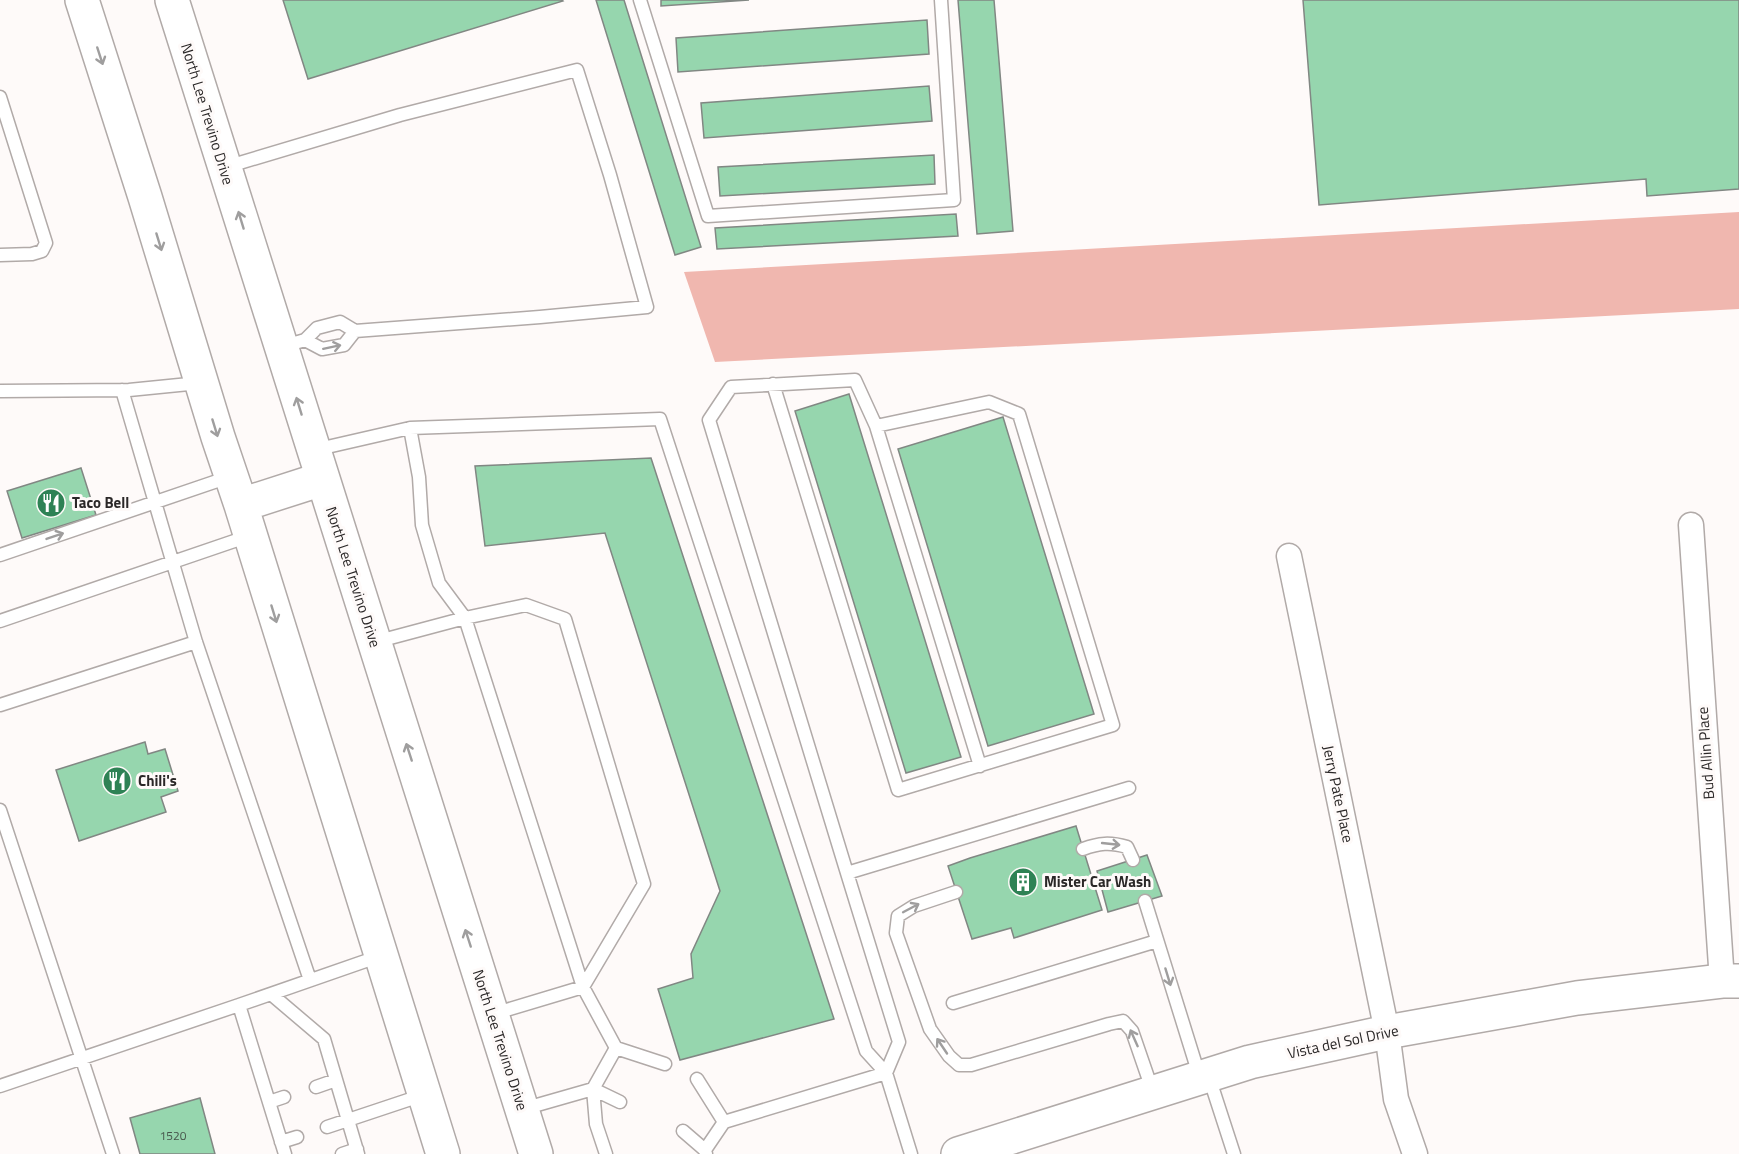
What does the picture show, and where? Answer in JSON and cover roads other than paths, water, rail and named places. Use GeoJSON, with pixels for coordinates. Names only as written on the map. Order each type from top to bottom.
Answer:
{"type":"FeatureCollection","features":[{"type":"Feature","properties":{"kind":"main road"},"geometry":{"type":"LineString","coordinates":[[82,0],[443,1154]]}},
{"type":"Feature","properties":{"kind":"main road","name":"North Lee Trevino Drive"},"geometry":{"type":"LineString","coordinates":[[172,0],[224,168],[293,344],[318,465],[536,1154]]}},
{"type":"Feature","properties":{"kind":"main road"},"geometry":{"type":"LineString","coordinates":[[241,506],[318,465]]}},
{"type":"Feature","properties":{"kind":"main road","name":"Vista del Sol Drive"},"geometry":{"type":"LineString","coordinates":[[958,1154],[1250,1062],[1387,1032],[1577,998],[1730,981]]}},
{"type":"Feature","properties":{"kind":"street","name":"Bud Allin Place"},"geometry":{"type":"LineString","coordinates":[[1691,525],[1730,981]]}},
{"type":"Feature","properties":{"kind":"street","name":"Jerry Pate Place"},"geometry":{"type":"LineString","coordinates":[[1290,556],[1387,1032],[1396,1099],[1415,1154]]}},
{"type":"Feature","properties":{"kind":"lane"},"geometry":{"type":"LineString","coordinates":[[640,0],[708,216],[954,200],[941,0]]}},
{"type":"Feature","properties":{"kind":"lane"},"geometry":{"type":"LineString","coordinates":[[224,168],[400,115],[577,70],[610,175],[647,307],[355,332],[340,322],[317,328],[293,344]]}},
{"type":"Feature","properties":{"kind":"lane"},"geometry":{"type":"LineString","coordinates":[[0,97],[46,243],[42,251],[32,254],[0,255]]}},
{"type":"Feature","properties":{"kind":"lane"},"geometry":{"type":"LineString","coordinates":[[293,344],[322,350],[344,345],[355,332]]}},
{"type":"Feature","properties":{"kind":"lane"},"geometry":{"type":"LineString","coordinates":[[886,1073],[899,1042],[709,420],[731,387],[855,380],[876,426],[980,766]]}},
{"type":"Feature","properties":{"kind":"lane"},"geometry":{"type":"LineString","coordinates":[[0,391],[122,390],[201,382]]}},
{"type":"Feature","properties":{"kind":"lane"},"geometry":{"type":"LineString","coordinates":[[773,384],[898,790],[1113,725],[1019,414],[989,402],[876,426]]}},
{"type":"Feature","properties":{"kind":"lane"},"geometry":{"type":"LineString","coordinates":[[122,390],[196,642],[310,980]]}},
{"type":"Feature","properties":{"kind":"lane"},"geometry":{"type":"LineString","coordinates":[[318,465],[410,428],[660,419],[866,1051],[886,1073],[911,1154]]}},
{"type":"Feature","properties":{"kind":"lane"},"geometry":{"type":"LineString","coordinates":[[410,428],[419,477],[422,525],[440,583],[465,618],[584,987],[616,1048],[665,1064]]}},
{"type":"Feature","properties":{"kind":"lane"},"geometry":{"type":"LineString","coordinates":[[0,555],[155,502],[241,506]]}},
{"type":"Feature","properties":{"kind":"lane"},"geometry":{"type":"LineString","coordinates":[[0,621],[173,561],[241,506]]}},
{"type":"Feature","properties":{"kind":"lane"},"geometry":{"type":"LineString","coordinates":[[374,642],[526,605],[565,619],[644,884],[584,987],[492,1014]]}},
{"type":"Feature","properties":{"kind":"lane"},"geometry":{"type":"LineString","coordinates":[[0,705],[196,642]]}},
{"type":"Feature","properties":{"kind":"lane"},"geometry":{"type":"LineString","coordinates":[[847,873],[1129,788]]}},
{"type":"Feature","properties":{"kind":"lane"},"geometry":{"type":"LineString","coordinates":[[0,810],[113,1154]]}},
{"type":"Feature","properties":{"kind":"lane"},"geometry":{"type":"LineString","coordinates":[[1083,849],[1099,843],[1113,843],[1127,847],[1133,860]]}},
{"type":"Feature","properties":{"kind":"lane"},"geometry":{"type":"LineString","coordinates":[[956,892],[914,906],[898,916],[896,933],[930,1029],[949,1056],[959,1065],[971,1065],[1109,1024],[1123,1022],[1132,1031],[1154,1093]]}},
{"type":"Feature","properties":{"kind":"lane"},"geometry":{"type":"LineString","coordinates":[[1145,901],[1204,1077],[1234,1154]]}},
{"type":"Feature","properties":{"kind":"lane"},"geometry":{"type":"LineString","coordinates":[[953,1003],[1157,941]]}},
{"type":"Feature","properties":{"kind":"lane"},"geometry":{"type":"LineString","coordinates":[[0,1086],[381,956]]}},
{"type":"Feature","properties":{"kind":"lane"},"geometry":{"type":"LineString","coordinates":[[271,994],[324,1039],[358,1152],[342,1154]]}},
{"type":"Feature","properties":{"kind":"lane"},"geometry":{"type":"LineString","coordinates":[[239,1005],[283,1148],[297,1137]]}},
{"type":"Feature","properties":{"kind":"lane"},"geometry":{"type":"LineString","coordinates":[[606,1154],[596,1124],[593,1089],[616,1048]]}},
{"type":"Feature","properties":{"kind":"lane"},"geometry":{"type":"LineString","coordinates":[[682,1131],[701,1153],[724,1122],[886,1073]]}},
{"type":"Feature","properties":{"kind":"lane"},"geometry":{"type":"LineString","coordinates":[[697,1079],[724,1122]]}},
{"type":"Feature","properties":{"kind":"lane"},"geometry":{"type":"LineString","coordinates":[[316,1086],[336,1080]]}},
{"type":"Feature","properties":{"kind":"lane"},"geometry":{"type":"LineString","coordinates":[[522,1109],[593,1089],[620,1101]]}},
{"type":"Feature","properties":{"kind":"lane"},"geometry":{"type":"LineString","coordinates":[[327,1127],[424,1095]]}},
{"type":"Feature","properties":{"kind":"lane"},"geometry":{"type":"LineString","coordinates":[[269,1102],[284,1097]]}},
{"type":"Feature","properties":{"kind":"place","name":"Taco Bell"},"geometry":{"type":"Point","coordinates":[51,503]}},
{"type":"Feature","properties":{"kind":"place","name":"Chili's"},"geometry":{"type":"Point","coordinates":[117,781]}},
{"type":"Feature","properties":{"kind":"place","name":"Mister Car Wash"},"geometry":{"type":"Point","coordinates":[1023,882]}}]}
